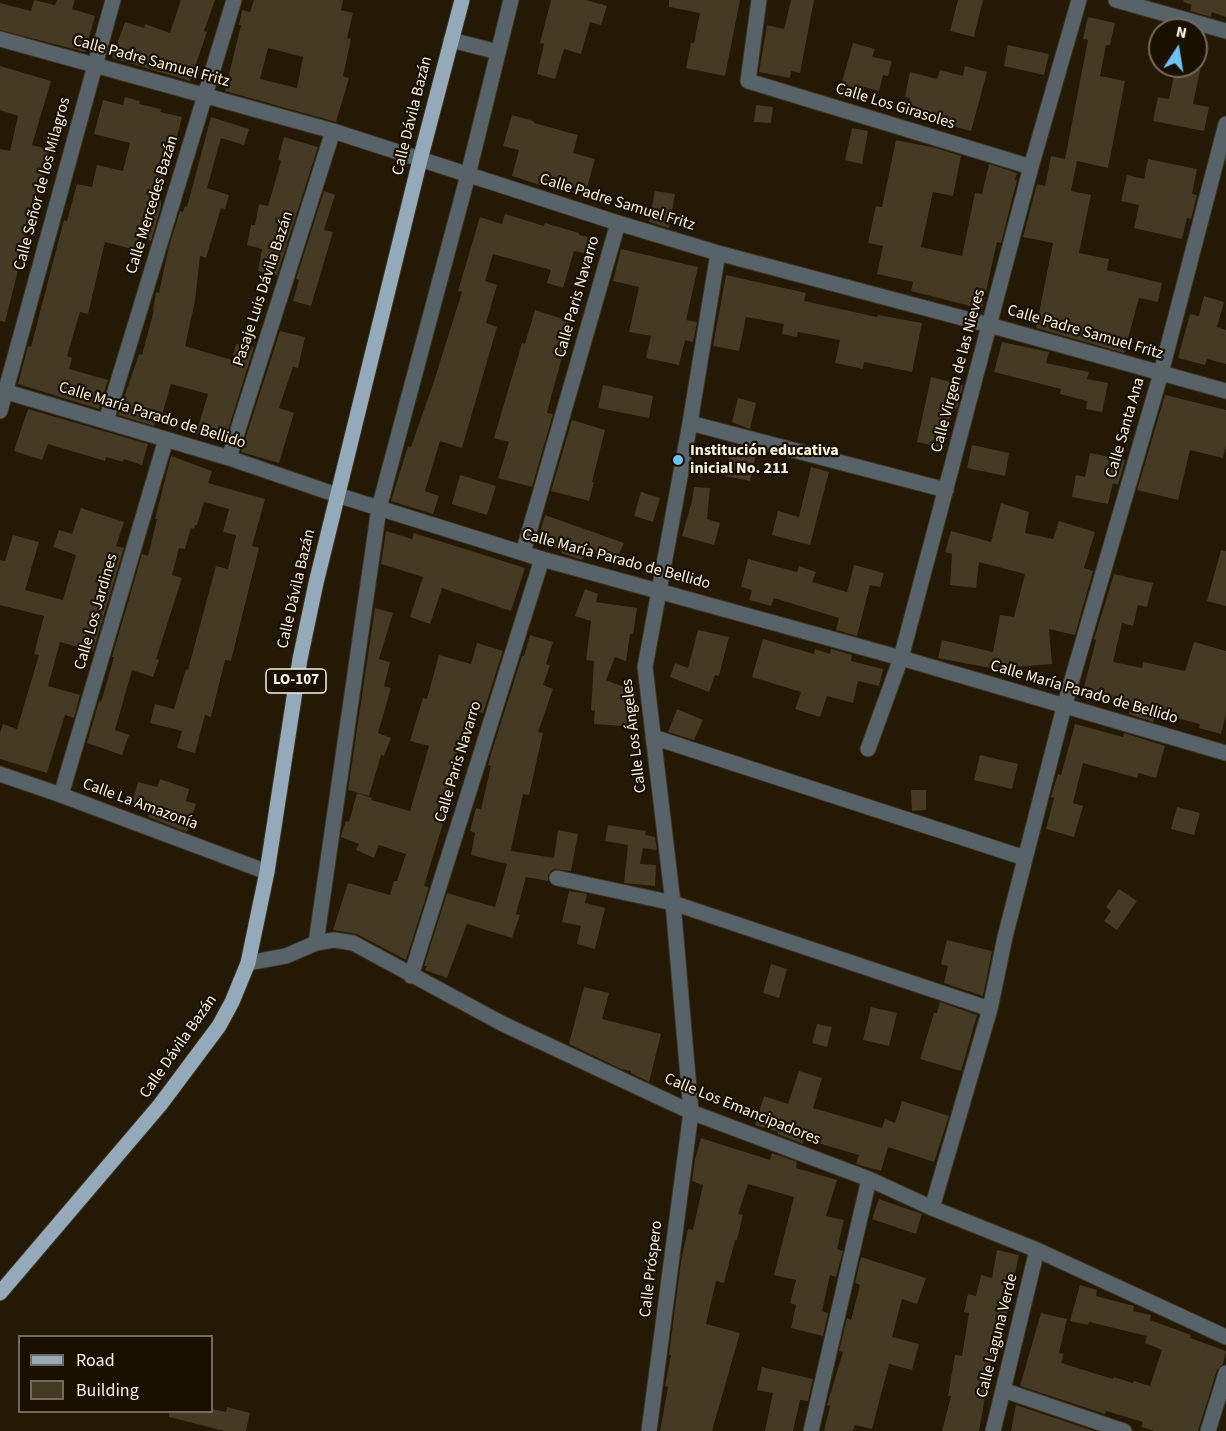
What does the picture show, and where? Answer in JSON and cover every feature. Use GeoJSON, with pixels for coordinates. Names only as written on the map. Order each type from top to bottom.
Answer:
{"type":"FeatureCollection","features":[{"type":"Feature","properties":{"kind":"main road","name":"Calle Dávila Bazán"},"geometry":{"type":"LineString","coordinates":[[0,1293],[160,1105],[219,1026],[248,963],[267,872],[300,659],[337,495],[462,0]]}},
{"type":"Feature","properties":{"kind":"street","name":"Calle Señor de los Milagros"},"geometry":{"type":"LineString","coordinates":[[0,411],[3,391],[113,0]]}},
{"type":"Feature","properties":{"kind":"street","name":"Calle Mercedes Bazán"},"geometry":{"type":"LineString","coordinates":[[106,421],[234,0]]}},
{"type":"Feature","properties":{"kind":"street"},"geometry":{"type":"LineString","coordinates":[[316,943],[379,508],[468,175],[511,0]]}},
{"type":"Feature","properties":{"kind":"street","name":"Calle Los Girasoles"},"geometry":{"type":"LineString","coordinates":[[759,0],[748,81],[1031,167]]}},
{"type":"Feature","properties":{"kind":"street","name":"Calle Virgen de las Nieves"},"geometry":{"type":"LineString","coordinates":[[868,749],[902,658],[1031,167],[1079,0]]}},
{"type":"Feature","properties":{"kind":"street"},"geometry":{"type":"LineString","coordinates":[[1116,0],[1226,31]]}},
{"type":"Feature","properties":{"kind":"street","name":"Calle Padre Samuel Fritz"},"geometry":{"type":"LineString","coordinates":[[0,39],[333,131],[718,253],[1226,391]]}},
{"type":"Feature","properties":{"kind":"street"},"geometry":{"type":"LineString","coordinates":[[451,40],[498,52]]}},
{"type":"Feature","properties":{"kind":"street","name":"Calle Santa Ana"},"geometry":{"type":"LineString","coordinates":[[932,1208],[990,1009],[1005,937],[1064,707],[1161,373],[1226,124]]}},
{"type":"Feature","properties":{"kind":"street","name":"Pasaje Luis Dávila Bazán"},"geometry":{"type":"LineString","coordinates":[[229,458],[333,131]]}},
{"type":"Feature","properties":{"kind":"street","name":"Calle Paris Navarro"},"geometry":{"type":"LineString","coordinates":[[523,553],[618,223]]}},
{"type":"Feature","properties":{"kind":"street","name":"Calle Los Ángeles"},"geometry":{"type":"LineString","coordinates":[[691,1112],[673,903],[645,667],[690,423],[718,253]]}},
{"type":"Feature","properties":{"kind":"street","name":"Calle María Parado de Bellido"},"geometry":{"type":"LineString","coordinates":[[3,391],[229,458],[542,560],[660,590],[902,658],[1226,753]]}},
{"type":"Feature","properties":{"kind":"street"},"geometry":{"type":"LineString","coordinates":[[690,423],[946,490]]}},
{"type":"Feature","properties":{"kind":"street","name":"Calle Los Jardines"},"geometry":{"type":"LineString","coordinates":[[62,795],[166,439]]}},
{"type":"Feature","properties":{"kind":"street","name":"Calle Paris Navarro"},"geometry":{"type":"LineString","coordinates":[[411,976],[542,560]]}},
{"type":"Feature","properties":{"kind":"street"},"geometry":{"type":"LineString","coordinates":[[653,737],[1025,858]]}},
{"type":"Feature","properties":{"kind":"street","name":"Calle La Amazonía"},"geometry":{"type":"LineString","coordinates":[[0,774],[267,872]]}},
{"type":"Feature","properties":{"kind":"street"},"geometry":{"type":"LineString","coordinates":[[557,878],[673,903],[990,1009]]}},
{"type":"Feature","properties":{"kind":"street","name":"Calle Los Emancipadores"},"geometry":{"type":"LineString","coordinates":[[248,963],[286,956],[316,943],[334,940],[353,943],[503,1024],[691,1112],[869,1179],[932,1208],[1037,1250],[1226,1337]]}},
{"type":"Feature","properties":{"kind":"street","name":"Calle Próspero"},"geometry":{"type":"LineString","coordinates":[[649,1431],[691,1112]]}},
{"type":"Feature","properties":{"kind":"street"},"geometry":{"type":"LineString","coordinates":[[811,1431],[869,1179]]}},
{"type":"Feature","properties":{"kind":"street","name":"Calle Laguna Verde"},"geometry":{"type":"LineString","coordinates":[[993,1431],[1037,1250]]}},
{"type":"Feature","properties":{"kind":"street"},"geometry":{"type":"LineString","coordinates":[[1208,1431],[1226,1373]]}},
{"type":"Feature","properties":{"kind":"street"},"geometry":{"type":"LineString","coordinates":[[1003,1389],[1124,1431]]}},
{"type":"Feature","properties":{"kind":"building"},"geometry":{"type":"Polygon","coordinates":[[[34,0],[55,5],[57,0],[75,0],[72,9],[95,16],[85,52],[0,30],[0,3],[31,11],[34,0]]]}},
{"type":"Feature","properties":{"kind":"building"},"geometry":{"type":"Polygon","coordinates":[[[181,0],[215,0],[190,81],[112,58],[125,22],[144,28],[145,24],[170,33],[181,0]]]}},
{"type":"Feature","properties":{"kind":"building"},"geometry":{"type":"Polygon","coordinates":[[[254,0],[343,0],[341,10],[353,13],[347,38],[351,39],[343,76],[349,78],[336,122],[225,91],[241,25],[239,25],[242,10],[250,12],[254,0]],[[268,48],[260,79],[297,88],[303,57],[268,48]]]}},
{"type":"Feature","properties":{"kind":"building"},"geometry":{"type":"Polygon","coordinates":[[[551,0],[586,0],[607,6],[601,25],[590,22],[581,54],[564,49],[555,79],[537,74],[544,44],[540,43],[551,0]]]}},
{"type":"Feature","properties":{"kind":"building"},"geometry":{"type":"Polygon","coordinates":[[[669,0],[740,0],[725,76],[686,68],[700,13],[669,7],[669,0]]]}},
{"type":"Feature","properties":{"kind":"building"},"geometry":{"type":"Polygon","coordinates":[[[791,0],[814,0],[800,73],[791,71],[790,78],[759,72],[767,25],[784,29],[791,0]]]}},
{"type":"Feature","properties":{"kind":"building"},"geometry":{"type":"Polygon","coordinates":[[[958,0],[983,0],[974,37],[950,31],[958,0]]]}},
{"type":"Feature","properties":{"kind":"building"},"geometry":{"type":"Polygon","coordinates":[[[1184,0],[1226,0],[1226,17],[1212,12],[1211,17],[1190,11],[1192,5],[1183,2],[1184,0]]]}},
{"type":"Feature","properties":{"kind":"building"},"geometry":{"type":"Polygon","coordinates":[[[1088,17],[1115,23],[1110,45],[1106,45],[1100,76],[1125,81],[1108,168],[1077,161],[1071,191],[1091,195],[1079,253],[1109,259],[1107,270],[1162,283],[1158,302],[1139,298],[1124,353],[1036,328],[1053,243],[1023,237],[1037,184],[1045,186],[1051,156],[1065,159],[1088,40],[1083,39],[1088,17]]]}},
{"type":"Feature","properties":{"kind":"building"},"geometry":{"type":"Polygon","coordinates":[[[853,43],[875,49],[872,57],[892,61],[888,76],[883,75],[879,91],[864,87],[860,102],[838,96],[853,43]]]}},
{"type":"Feature","properties":{"kind":"building"},"geometry":{"type":"Polygon","coordinates":[[[1008,45],[1049,54],[1044,75],[1004,66],[1008,45]]]}},
{"type":"Feature","properties":{"kind":"building"},"geometry":{"type":"Polygon","coordinates":[[[0,66],[51,81],[32,145],[50,150],[44,171],[46,171],[35,215],[32,215],[5,322],[0,321],[0,149],[10,151],[18,116],[0,110],[0,66]]]}},
{"type":"Feature","properties":{"kind":"building"},"geometry":{"type":"Polygon","coordinates":[[[965,66],[987,72],[971,131],[905,114],[910,98],[905,97],[910,72],[937,79],[940,70],[963,76],[965,66]]]}},
{"type":"Feature","properties":{"kind":"building"},"geometry":{"type":"Polygon","coordinates":[[[1173,78],[1198,78],[1193,104],[1209,107],[1204,131],[1153,121],[1158,97],[1169,99],[1173,78]]]}},
{"type":"Feature","properties":{"kind":"building"},"geometry":{"type":"Polygon","coordinates":[[[125,97],[140,101],[139,104],[161,109],[160,112],[182,117],[159,198],[161,206],[151,241],[139,237],[136,250],[105,242],[88,314],[80,312],[67,356],[72,358],[69,369],[108,380],[99,409],[18,384],[28,346],[31,347],[64,220],[67,221],[77,184],[92,187],[97,165],[123,171],[130,143],[94,134],[103,100],[123,105],[125,97]]]}},
{"type":"Feature","properties":{"kind":"building"},"geometry":{"type":"Polygon","coordinates":[[[756,105],[773,107],[771,123],[754,122],[756,105]]]}},
{"type":"Feature","properties":{"kind":"building"},"geometry":{"type":"Polygon","coordinates":[[[512,115],[578,135],[573,153],[595,159],[586,191],[564,185],[563,190],[543,186],[512,176],[519,150],[503,146],[512,115]]]}},
{"type":"Feature","properties":{"kind":"building"},"geometry":{"type":"Polygon","coordinates":[[[211,117],[249,129],[244,145],[221,138],[207,188],[229,195],[225,209],[221,208],[206,258],[200,256],[195,301],[185,346],[232,360],[236,344],[254,347],[224,443],[196,434],[208,394],[171,384],[162,415],[158,414],[154,426],[118,415],[139,354],[142,355],[169,246],[180,211],[183,212],[185,206],[187,207],[211,117]]]}},
{"type":"Feature","properties":{"kind":"building"},"geometry":{"type":"Polygon","coordinates":[[[852,128],[868,131],[862,164],[845,160],[852,128]]]}},
{"type":"Feature","properties":{"kind":"building"},"geometry":{"type":"Polygon","coordinates":[[[284,137],[318,147],[277,275],[258,271],[262,249],[247,245],[251,225],[255,225],[259,204],[268,206],[281,161],[278,160],[284,137]]]}},
{"type":"Feature","properties":{"kind":"building"},"geometry":{"type":"Polygon","coordinates":[[[896,140],[961,156],[953,196],[933,192],[921,247],[962,256],[975,193],[982,194],[989,164],[1017,173],[1001,243],[997,242],[982,309],[911,291],[913,282],[877,274],[883,246],[868,243],[876,206],[882,207],[896,140]]]}},
{"type":"Feature","properties":{"kind":"building"},"geometry":{"type":"Polygon","coordinates":[[[1148,159],[1197,169],[1192,194],[1197,195],[1191,219],[1187,218],[1182,239],[1134,228],[1139,205],[1121,201],[1127,175],[1144,179],[1148,159]]]}},
{"type":"Feature","properties":{"kind":"building"},"geometry":{"type":"Polygon","coordinates":[[[324,191],[335,195],[324,230],[333,232],[311,306],[293,301],[299,280],[296,279],[324,191]]]}},
{"type":"Feature","properties":{"kind":"building"},"geometry":{"type":"Polygon","coordinates":[[[655,191],[675,194],[669,228],[649,222],[655,191]]]}},
{"type":"Feature","properties":{"kind":"building"},"geometry":{"type":"Polygon","coordinates":[[[505,214],[544,226],[545,223],[597,239],[594,255],[574,251],[563,288],[547,283],[551,270],[493,254],[485,281],[497,285],[486,323],[497,327],[462,448],[440,441],[425,491],[439,496],[433,514],[391,501],[408,446],[411,447],[434,381],[462,292],[458,291],[480,217],[502,224],[505,214]]]}},
{"type":"Feature","properties":{"kind":"building"},"geometry":{"type":"Polygon","coordinates":[[[621,249],[698,267],[686,320],[697,322],[693,342],[685,340],[679,365],[646,358],[651,336],[629,332],[639,287],[613,281],[621,249]]]}},
{"type":"Feature","properties":{"kind":"building"},"geometry":{"type":"Polygon","coordinates":[[[726,275],[806,293],[804,301],[877,317],[878,315],[922,323],[912,372],[864,362],[863,369],[835,363],[840,340],[798,332],[797,337],[782,334],[784,324],[746,317],[739,351],[713,346],[726,275]]]}},
{"type":"Feature","properties":{"kind":"building"},"geometry":{"type":"Polygon","coordinates":[[[1204,296],[1224,302],[1217,327],[1226,330],[1226,364],[1207,359],[1205,365],[1178,358],[1190,314],[1199,316],[1204,296]]]}},
{"type":"Feature","properties":{"kind":"building"},"geometry":{"type":"Polygon","coordinates":[[[535,310],[572,322],[547,413],[553,414],[532,487],[498,478],[509,442],[494,438],[522,343],[525,344],[535,310]]]}},
{"type":"Feature","properties":{"kind":"building"},"geometry":{"type":"Polygon","coordinates":[[[280,331],[305,337],[298,368],[293,367],[279,408],[294,413],[279,463],[241,452],[280,331]]]}},
{"type":"Feature","properties":{"kind":"building"},"geometry":{"type":"Polygon","coordinates":[[[1002,342],[1049,352],[1046,363],[1089,372],[1087,379],[1108,383],[1102,412],[1086,409],[1087,401],[1060,394],[1061,389],[994,372],[1002,342]]]}},
{"type":"Feature","properties":{"kind":"building"},"geometry":{"type":"Polygon","coordinates":[[[931,377],[963,385],[957,409],[952,408],[944,448],[917,442],[931,377]]]}},
{"type":"Feature","properties":{"kind":"building"},"geometry":{"type":"Polygon","coordinates":[[[603,385],[653,396],[649,418],[598,408],[603,385]]]}},
{"type":"Feature","properties":{"kind":"building"},"geometry":{"type":"Polygon","coordinates":[[[1165,395],[1226,410],[1226,445],[1223,458],[1190,450],[1178,500],[1137,490],[1165,395]]]}},
{"type":"Feature","properties":{"kind":"building"},"geometry":{"type":"Polygon","coordinates":[[[738,398],[756,403],[750,429],[732,422],[738,398]]]}},
{"type":"Feature","properties":{"kind":"building"},"geometry":{"type":"Polygon","coordinates":[[[28,409],[148,444],[142,465],[124,459],[123,462],[106,457],[105,461],[48,444],[42,460],[14,451],[28,409]]]}},
{"type":"Feature","properties":{"kind":"building"},"geometry":{"type":"Polygon","coordinates":[[[572,420],[605,430],[589,501],[551,491],[572,420]]]}},
{"type":"Feature","properties":{"kind":"building"},"geometry":{"type":"Polygon","coordinates":[[[732,444],[746,448],[745,452],[756,454],[750,481],[725,476],[732,444]]]}},
{"type":"Feature","properties":{"kind":"building"},"geometry":{"type":"Polygon","coordinates":[[[972,445],[1009,453],[1005,476],[967,468],[972,445]]]}},
{"type":"Feature","properties":{"kind":"building"},"geometry":{"type":"Polygon","coordinates":[[[1090,453],[1125,460],[1118,485],[1113,483],[1108,504],[1072,497],[1076,475],[1085,477],[1090,453]]]}},
{"type":"Feature","properties":{"kind":"building"},"geometry":{"type":"Polygon","coordinates":[[[171,456],[212,471],[208,483],[265,499],[252,546],[259,548],[231,661],[225,660],[211,717],[205,715],[195,753],[177,748],[182,731],[150,723],[155,704],[174,709],[186,669],[188,670],[216,566],[228,569],[236,535],[223,532],[229,509],[204,502],[197,525],[194,529],[191,528],[185,549],[179,548],[172,575],[182,578],[156,659],[159,660],[153,677],[132,670],[115,730],[129,735],[122,755],[87,743],[99,701],[101,702],[142,554],[148,556],[171,456]]]}},
{"type":"Feature","properties":{"kind":"building"},"geometry":{"type":"Polygon","coordinates":[[[811,467],[829,472],[810,545],[772,535],[778,511],[799,517],[811,467]]]}},
{"type":"Feature","properties":{"kind":"building"},"geometry":{"type":"Polygon","coordinates":[[[460,475],[496,486],[487,515],[452,504],[460,475]]]}},
{"type":"Feature","properties":{"kind":"building"},"geometry":{"type":"Polygon","coordinates":[[[694,487],[710,488],[707,519],[720,523],[714,545],[682,536],[694,487]]]}},
{"type":"Feature","properties":{"kind":"building"},"geometry":{"type":"Polygon","coordinates":[[[641,492],[660,498],[653,522],[634,516],[641,492]]]}},
{"type":"Feature","properties":{"kind":"building"},"geometry":{"type":"Polygon","coordinates":[[[1001,503],[1029,512],[1025,533],[1053,539],[1059,521],[1095,532],[1084,568],[1093,571],[1075,635],[1049,629],[1052,664],[1012,667],[1011,672],[938,658],[942,640],[993,652],[1000,615],[1014,617],[1025,574],[979,562],[976,588],[950,585],[952,554],[945,552],[951,531],[991,542],[1001,503]]]}},
{"type":"Feature","properties":{"kind":"building"},"geometry":{"type":"Polygon","coordinates":[[[81,508],[124,522],[116,546],[124,548],[93,651],[60,642],[48,686],[80,695],[74,718],[65,715],[47,773],[0,759],[0,733],[3,724],[17,729],[39,655],[34,654],[44,616],[0,605],[0,560],[5,561],[13,535],[39,542],[25,590],[63,600],[76,555],[53,547],[59,530],[72,534],[81,508]]]}},
{"type":"Feature","properties":{"kind":"building"},"geometry":{"type":"Polygon","coordinates":[[[545,515],[624,543],[616,561],[586,548],[582,560],[537,543],[545,515]]]}},
{"type":"Feature","properties":{"kind":"building"},"geometry":{"type":"Polygon","coordinates":[[[386,531],[412,539],[414,533],[525,568],[511,611],[442,588],[430,624],[410,617],[423,577],[381,564],[386,531]]]}},
{"type":"Feature","properties":{"kind":"building"},"geometry":{"type":"Polygon","coordinates":[[[1221,550],[1226,551],[1226,606],[1207,601],[1221,550]]]}},
{"type":"Feature","properties":{"kind":"building"},"geometry":{"type":"Polygon","coordinates":[[[748,559],[797,572],[799,566],[816,572],[812,582],[847,592],[854,565],[884,573],[880,587],[870,585],[857,636],[836,630],[839,618],[774,598],[771,606],[749,600],[752,590],[741,587],[748,559]]]}},
{"type":"Feature","properties":{"kind":"building"},"geometry":{"type":"Polygon","coordinates":[[[1114,574],[1153,583],[1147,607],[1138,605],[1133,626],[1122,623],[1113,662],[1142,668],[1143,662],[1185,671],[1194,642],[1226,651],[1226,714],[1221,734],[1199,728],[1200,724],[1156,713],[1153,722],[1129,714],[1131,707],[1082,695],[1096,640],[1094,639],[1114,574]]]}},
{"type":"Feature","properties":{"kind":"building"},"geometry":{"type":"Polygon","coordinates":[[[585,589],[598,594],[596,602],[637,608],[626,661],[615,657],[606,680],[636,692],[634,709],[639,709],[638,727],[594,724],[595,707],[594,711],[591,710],[594,661],[586,660],[591,621],[575,616],[585,589]]]}},
{"type":"Feature","properties":{"kind":"building"},"geometry":{"type":"Polygon","coordinates":[[[375,608],[393,613],[379,659],[390,662],[384,686],[391,688],[378,733],[391,738],[384,756],[381,755],[369,796],[348,790],[375,608]]]}},
{"type":"Feature","properties":{"kind":"building"},"geometry":{"type":"Polygon","coordinates":[[[698,630],[729,637],[719,676],[715,675],[709,692],[670,677],[675,663],[688,668],[698,630]]]}},
{"type":"Feature","properties":{"kind":"building"},"geometry":{"type":"Polygon","coordinates":[[[530,635],[553,642],[546,664],[550,665],[543,685],[553,689],[538,732],[543,733],[529,795],[523,794],[509,859],[511,851],[554,858],[558,830],[578,834],[571,871],[553,869],[548,875],[548,881],[526,877],[516,914],[520,915],[512,938],[467,924],[447,978],[425,970],[427,966],[424,966],[447,893],[495,907],[507,864],[471,855],[475,833],[470,831],[476,808],[481,809],[491,766],[488,765],[491,754],[530,635]]]}},
{"type":"Feature","properties":{"kind":"building"},"geometry":{"type":"Polygon","coordinates":[[[763,639],[814,654],[815,649],[830,654],[831,649],[852,655],[851,661],[883,669],[879,686],[858,681],[853,703],[827,696],[820,717],[795,709],[801,692],[752,677],[763,639]]]}},
{"type":"Feature","properties":{"kind":"building"},"geometry":{"type":"Polygon","coordinates":[[[477,643],[503,651],[483,713],[470,709],[456,756],[463,758],[424,886],[429,887],[406,960],[357,934],[333,930],[348,883],[390,895],[406,854],[379,845],[374,858],[356,850],[359,844],[341,837],[342,832],[346,821],[349,822],[357,793],[372,798],[371,800],[410,811],[429,746],[410,741],[423,698],[427,699],[439,655],[471,664],[477,643]]]}},
{"type":"Feature","properties":{"kind":"building"},"geometry":{"type":"Polygon","coordinates":[[[677,709],[703,720],[694,740],[668,732],[677,709]]]}},
{"type":"Feature","properties":{"kind":"building"},"geometry":{"type":"Polygon","coordinates":[[[1075,724],[1123,737],[1124,733],[1165,746],[1156,778],[1139,773],[1137,778],[1083,763],[1073,803],[1083,806],[1074,837],[1046,829],[1054,798],[1051,797],[1058,774],[1061,775],[1075,724]]]}},
{"type":"Feature","properties":{"kind":"building"},"geometry":{"type":"Polygon","coordinates":[[[980,755],[1018,764],[1012,789],[974,780],[980,755]]]}},
{"type":"Feature","properties":{"kind":"building"},"geometry":{"type":"Polygon","coordinates":[[[160,779],[189,789],[186,801],[196,804],[187,832],[148,817],[150,809],[132,804],[138,782],[157,787],[160,779]]]}},
{"type":"Feature","properties":{"kind":"building"},"geometry":{"type":"Polygon","coordinates":[[[911,790],[926,790],[926,810],[912,811],[911,790]]]}},
{"type":"Feature","properties":{"kind":"building"},"geometry":{"type":"Polygon","coordinates":[[[1177,807],[1200,813],[1194,835],[1171,829],[1177,807]]]}},
{"type":"Feature","properties":{"kind":"building"},"geometry":{"type":"Polygon","coordinates":[[[608,825],[646,831],[645,835],[655,837],[657,850],[643,848],[640,864],[656,865],[655,886],[624,883],[628,845],[605,841],[608,825]]]}},
{"type":"Feature","properties":{"kind":"building"},"geometry":{"type":"Polygon","coordinates":[[[1119,889],[1137,901],[1117,930],[1104,921],[1111,911],[1106,907],[1119,889]]]}},
{"type":"Feature","properties":{"kind":"building"},"geometry":{"type":"Polygon","coordinates":[[[569,891],[587,894],[585,903],[605,908],[595,949],[577,944],[581,926],[562,922],[569,891]]]}},
{"type":"Feature","properties":{"kind":"building"},"geometry":{"type":"Polygon","coordinates":[[[947,940],[992,951],[983,996],[944,983],[948,966],[941,964],[947,940]]]}},
{"type":"Feature","properties":{"kind":"building"},"geometry":{"type":"Polygon","coordinates":[[[771,964],[787,969],[779,998],[763,993],[771,964]]]}},
{"type":"Feature","properties":{"kind":"building"},"geometry":{"type":"Polygon","coordinates":[[[584,987],[609,993],[602,1019],[661,1034],[649,1082],[631,1071],[621,1069],[569,1044],[584,987]]]}},
{"type":"Feature","properties":{"kind":"building"},"geometry":{"type":"Polygon","coordinates":[[[940,1002],[977,1015],[961,1071],[920,1059],[934,1013],[937,1013],[940,1002]]]}},
{"type":"Feature","properties":{"kind":"building"},"geometry":{"type":"Polygon","coordinates":[[[871,1007],[897,1013],[889,1046],[863,1040],[871,1007]]]}},
{"type":"Feature","properties":{"kind":"building"},"geometry":{"type":"Polygon","coordinates":[[[817,1024],[832,1027],[827,1047],[812,1043],[817,1024]]]}},
{"type":"Feature","properties":{"kind":"building"},"geometry":{"type":"Polygon","coordinates":[[[799,1071],[822,1078],[813,1108],[882,1128],[885,1119],[895,1123],[902,1101],[949,1116],[934,1162],[888,1147],[881,1171],[856,1164],[859,1155],[804,1139],[803,1144],[778,1134],[778,1132],[755,1125],[764,1096],[788,1104],[799,1071]]]}},
{"type":"Feature","properties":{"kind":"building"},"geometry":{"type":"Polygon","coordinates":[[[701,1138],[770,1160],[772,1153],[797,1162],[796,1168],[837,1180],[826,1216],[844,1220],[837,1249],[843,1251],[836,1277],[830,1275],[822,1311],[828,1313],[823,1336],[791,1328],[796,1305],[790,1303],[796,1280],[774,1275],[794,1197],[748,1184],[738,1214],[743,1215],[737,1240],[735,1240],[724,1283],[716,1281],[706,1324],[740,1333],[712,1431],[660,1431],[668,1387],[665,1386],[671,1355],[669,1355],[681,1261],[688,1229],[693,1230],[703,1185],[692,1181],[701,1138]]]}},
{"type":"Feature","properties":{"kind":"building"},"geometry":{"type":"Polygon","coordinates":[[[879,1199],[922,1214],[916,1234],[872,1219],[879,1199]]]}},
{"type":"Feature","properties":{"kind":"building"},"geometry":{"type":"Polygon","coordinates":[[[997,1250],[1019,1255],[1015,1274],[1010,1273],[1004,1303],[1009,1304],[1005,1322],[1001,1321],[994,1358],[992,1358],[979,1431],[942,1431],[951,1396],[948,1396],[955,1355],[962,1356],[969,1313],[964,1312],[968,1294],[976,1296],[981,1275],[992,1278],[997,1250]]]}},
{"type":"Feature","properties":{"kind":"building"},"geometry":{"type":"Polygon","coordinates":[[[861,1257],[926,1278],[917,1304],[902,1299],[892,1337],[919,1344],[912,1370],[889,1364],[872,1429],[855,1425],[853,1431],[824,1431],[830,1406],[827,1405],[843,1352],[839,1351],[847,1318],[851,1320],[860,1285],[855,1283],[861,1257]]]}},
{"type":"Feature","properties":{"kind":"building"},"geometry":{"type":"Polygon","coordinates":[[[1080,1285],[1097,1290],[1096,1296],[1134,1306],[1133,1311],[1151,1315],[1150,1320],[1226,1351],[1223,1364],[1217,1370],[1198,1431],[1154,1431],[1141,1427],[1143,1422],[1106,1411],[1105,1414],[1020,1386],[1041,1313],[1067,1319],[1059,1353],[1064,1354],[1061,1363],[1113,1379],[1114,1377],[1150,1386],[1162,1350],[1145,1343],[1147,1336],[1089,1322],[1088,1325],[1070,1321],[1080,1285]]]}},
{"type":"Feature","properties":{"kind":"building"},"geometry":{"type":"Polygon","coordinates":[[[762,1367],[813,1379],[808,1401],[800,1400],[793,1431],[765,1431],[773,1393],[757,1390],[762,1367]]]}},
{"type":"Feature","properties":{"kind":"building"},"geometry":{"type":"Polygon","coordinates":[[[1016,1405],[1094,1431],[1011,1431],[1016,1405]]]}},
{"type":"Feature","properties":{"kind":"building"},"geometry":{"type":"Polygon","coordinates":[[[227,1407],[250,1413],[246,1431],[224,1431],[169,1417],[169,1413],[213,1413],[213,1409],[226,1412],[227,1407]]]}},
{"type":"Feature","properties":{"kind":"place","name":"Institución educativa inicial No. 211"},"geometry":{"type":"Point","coordinates":[678,460]}}]}
